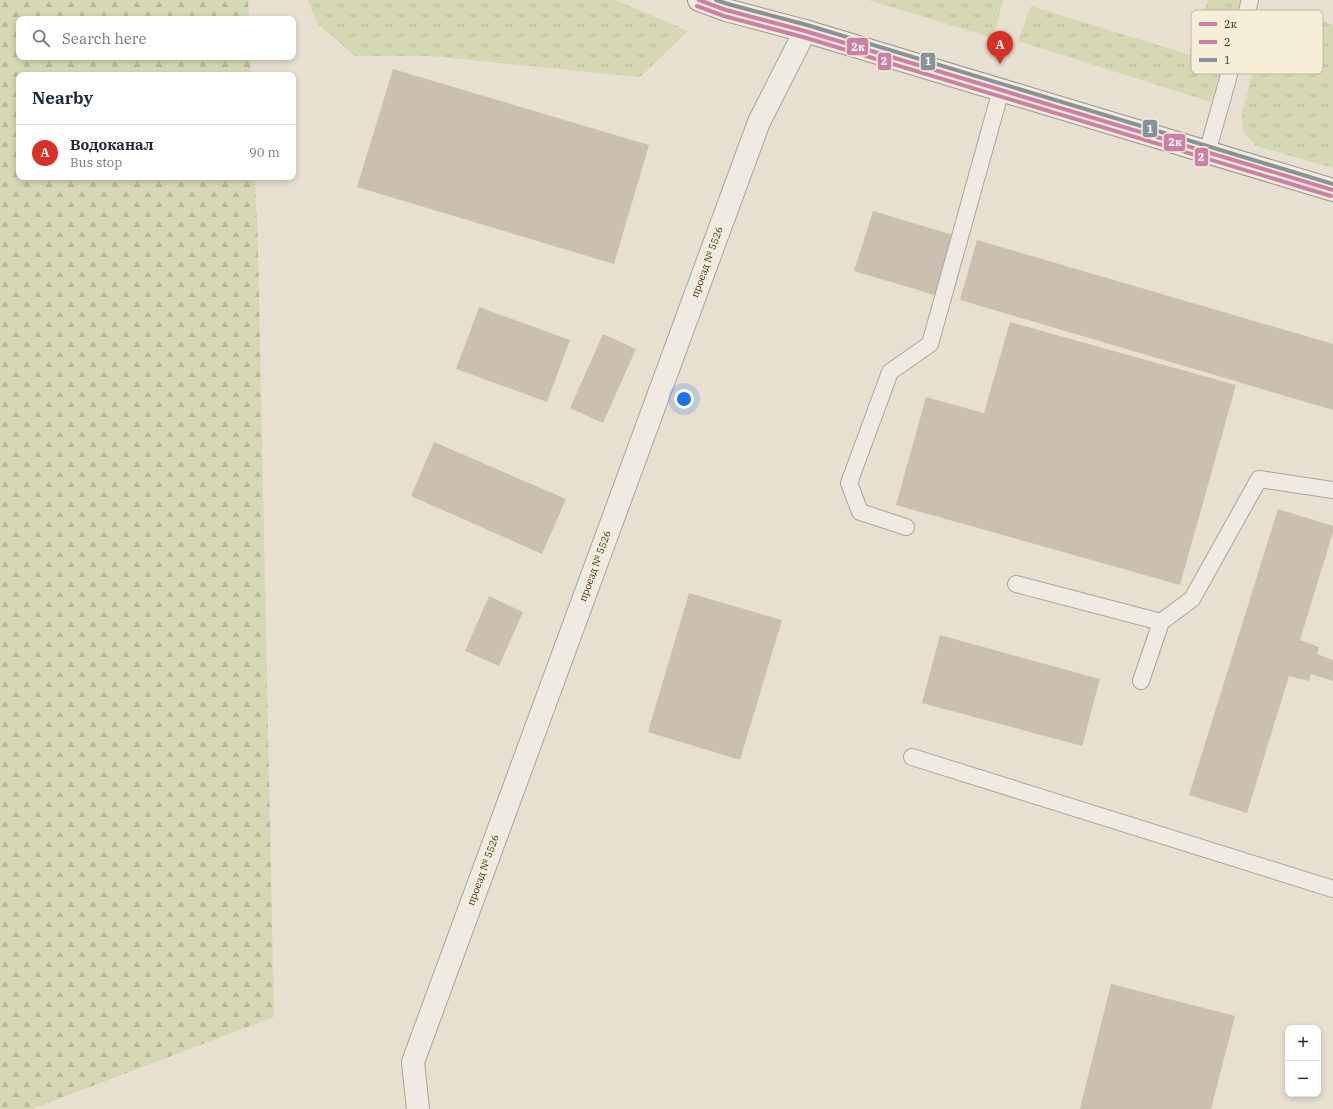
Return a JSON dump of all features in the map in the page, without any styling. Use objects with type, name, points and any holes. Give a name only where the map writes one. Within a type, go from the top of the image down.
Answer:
[{"type":"street","points":[[699,0],[726,10],[806,31],[1333,190]]},
{"type":"street","name":"проезд № 5526","points":[[418,1109],[412,1062],[759,122],[806,31]]},
{"type":"lane","points":[[1247,10],[1250,0]]},
{"type":"lane","points":[[1207,153],[1229,74]]},
{"type":"lane","points":[[906,527],[860,512],[849,484],[890,372],[930,344],[1002,90]]},
{"type":"lane","points":[[1141,681],[1161,622],[1192,599],[1259,479],[1333,490]]},
{"type":"lane","points":[[1016,584],[1161,622]]},
{"type":"lane","points":[[912,757],[1333,889]]},
{"type":"green space","points":[[0,0],[248,0],[249,16],[16,16],[16,60],[250,60],[251,72],[16,72],[16,180],[255,180],[258,246],[274,1017],[32,1109],[0,1109]]},
{"type":"green space","points":[[308,0],[615,0],[688,31],[640,77],[431,56],[355,56],[317,23]]},
{"type":"green space","points":[[868,0],[1003,0],[993,38]]},
{"type":"green space","points":[[1208,0],[1242,0],[1239,10],[1205,10]]},
{"type":"green space","points":[[1031,6],[1190,55],[1191,52],[1191,74],[1220,74],[1211,102],[1018,41]]},
{"type":"green space","points":[[1323,21],[1333,25],[1333,168],[1256,146],[1243,131],[1242,112],[1253,74],[1323,74]]},
{"type":"building","points":[[393,69],[649,145],[614,264],[357,187]]},
{"type":"building","points":[[873,211],[956,236],[938,296],[854,271]]},
{"type":"building","points":[[977,240],[1333,344],[1333,410],[960,300]]},
{"type":"building","points":[[479,307],[570,340],[547,402],[456,369]]},
{"type":"building","points":[[1010,322],[1236,385],[1180,585],[896,505],[926,397],[984,413]]},
{"type":"building","points":[[603,334],[636,349],[603,423],[570,408]]},
{"type":"building","points":[[434,442],[566,499],[542,554],[411,496]]},
{"type":"building","points":[[1278,509],[1333,526],[1333,532],[1300,640],[1319,647],[1317,654],[1333,660],[1333,681],[1311,674],[1309,681],[1289,676],[1247,813],[1189,795]]},
{"type":"building","points":[[689,593],[782,620],[740,760],[648,732]]},
{"type":"building","points":[[489,596],[523,612],[499,666],[465,651]]},
{"type":"building","points":[[940,635],[1100,679],[1082,746],[922,703]]},
{"type":"building","points":[[1111,984],[1235,1016],[1211,1109],[1080,1109]]},
{"type":"transit line","name":"2к","points":[[699,0],[726,10],[805,31],[1333,190]]},
{"type":"transit line","name":"1","points":[[716,0],[807,25],[1333,184]]},
{"type":"transit line","name":"2","points":[[697,6],[724,16],[803,37],[1331,196]]},
{"type":"place","name":"Водоканал","points":[[1000,64]]}]
